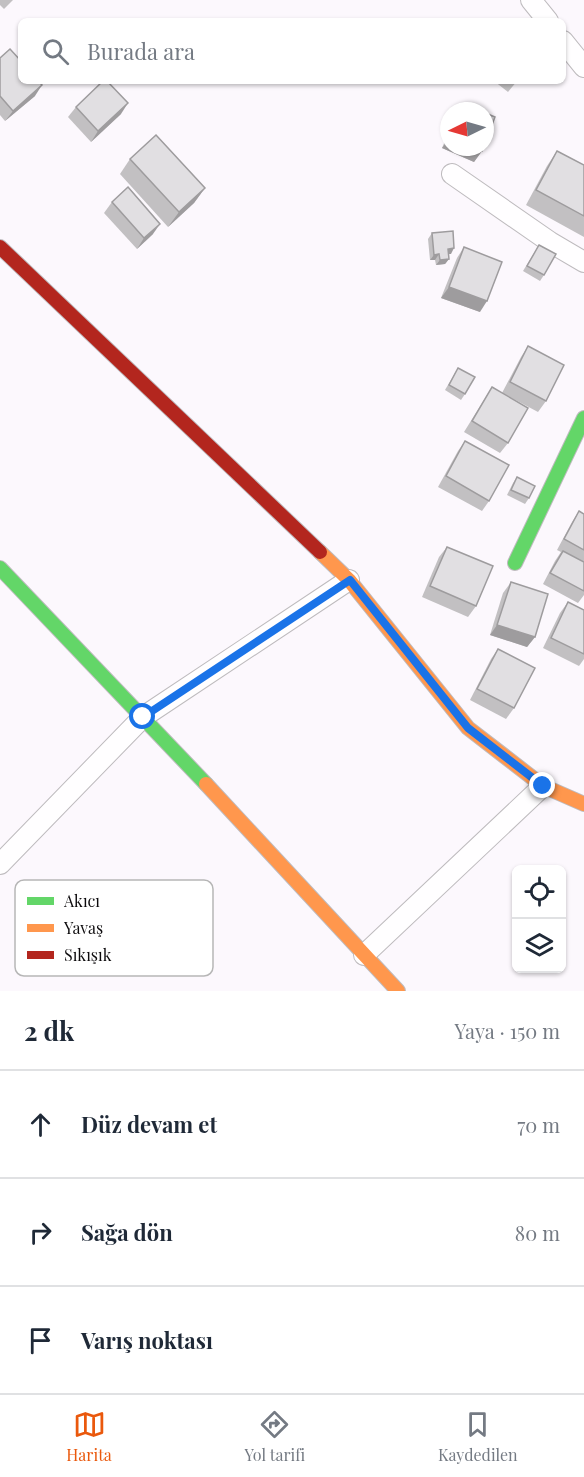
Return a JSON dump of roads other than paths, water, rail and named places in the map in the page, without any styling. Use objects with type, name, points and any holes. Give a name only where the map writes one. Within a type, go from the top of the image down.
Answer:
[{"type":"street","points":[[531,0],[546,18]]},
{"type":"street","points":[[566,45],[584,68]]},
{"type":"street","points":[[453,174],[550,242],[584,262]]},
{"type":"street","points":[[0,247],[350,580],[468,728],[543,786],[584,804]]},
{"type":"street","points":[[515,563],[584,418]]},
{"type":"street","points":[[0,568],[143,717],[398,991]]},
{"type":"street","points":[[0,864],[143,717],[350,580]]},
{"type":"street","points":[[364,955],[543,786]]}]
